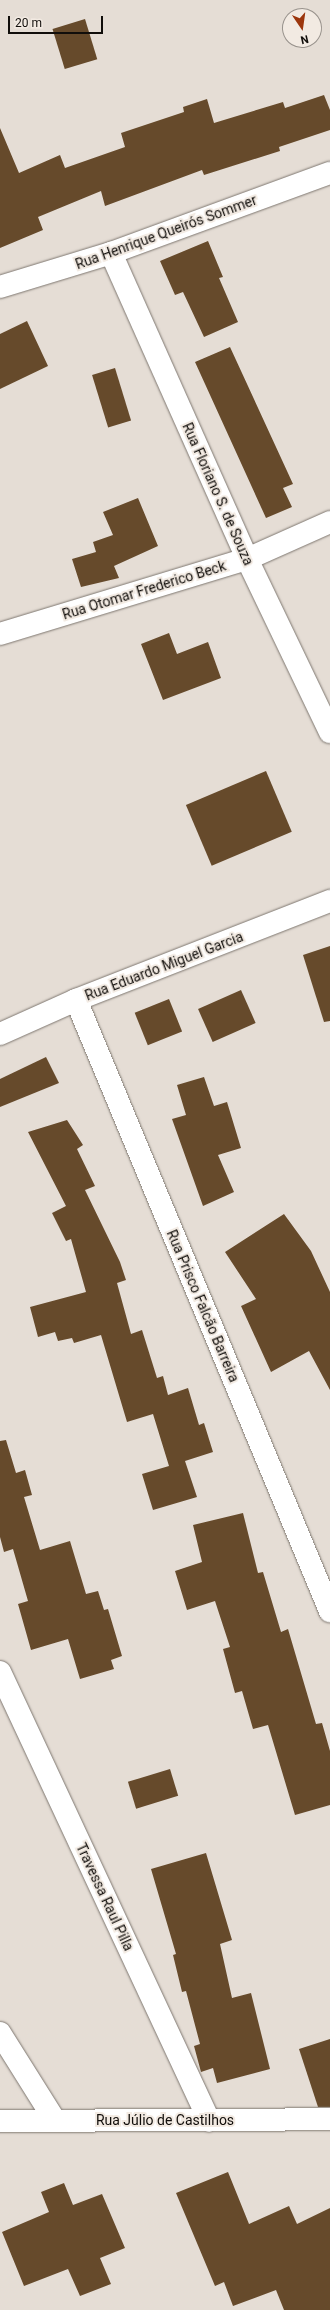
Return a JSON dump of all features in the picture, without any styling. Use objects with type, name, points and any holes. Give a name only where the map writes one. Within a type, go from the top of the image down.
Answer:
[{"type":"street","name":"Rua Henrique Queirós Sommer","points":[[0,287],[111,253],[330,173]]},
{"type":"street","name":"Rua Floriano S. de Souza","points":[[111,253],[246,559],[330,732]]},
{"type":"street","name":"Rua Otomar Frederico Beck","points":[[0,634],[246,559],[330,522]]},
{"type":"street","name":"Rua Eduardo Miguel Garcia","points":[[0,1034],[76,1000],[330,901]]},
{"type":"street","name":"Rua Prisco Falcão Barreira","points":[[76,1000],[330,1611]]},
{"type":"street","name":"Travessa Raul Pilla","points":[[0,1672],[209,2121]]},
{"type":"street","points":[[0,2033],[54,2119]]},
{"type":"street","name":"Rua Júlio de Castilhos","points":[[0,2121],[54,2119],[209,2121],[330,2119]]},
{"type":"building","points":[[85,19],[97,59],[65,69],[52,29]]},
{"type":"building","points":[[324,95],[330,110],[330,130],[279,147],[280,151],[204,175],[202,170],[105,206],[101,191],[38,217],[43,230],[0,248],[0,128],[19,173],[60,155],[65,168],[125,147],[121,133],[184,112],[183,107],[207,99],[214,123],[283,102],[285,108]]},
{"type":"building","points":[[208,241],[223,277],[219,278],[238,322],[204,337],[183,292],[175,295],[160,261]]},
{"type":"building","points":[[27,321],[48,366],[0,389],[0,334]]},
{"type":"building","points":[[230,347],[293,484],[283,488],[292,507],[266,518],[195,362]]},
{"type":"building","points":[[115,368],[131,421],[108,428],[92,375]]},
{"type":"building","points":[[138,498],[158,546],[114,566],[119,578],[81,587],[72,559],[96,552],[93,542],[113,535],[103,512]]},
{"type":"building","points":[[169,633],[177,654],[208,642],[221,678],[163,700],[141,644]]},
{"type":"building","points":[[266,771],[292,832],[212,866],[186,805]]},
{"type":"building","points":[[330,946],[330,1021],[324,1022],[303,955]]},
{"type":"building","points":[[241,990],[256,1023],[213,1042],[198,1009]]},
{"type":"building","points":[[169,999],[182,1031],[148,1045],[135,1013]]},
{"type":"building","points":[[46,1057],[59,1083],[0,1107],[0,1079]]},
{"type":"building","points":[[204,1077],[214,1106],[227,1102],[241,1148],[218,1155],[234,1192],[203,1206],[172,1119],[186,1115],[177,1085]]},
{"type":"building","points":[[67,1120],[83,1145],[77,1149],[95,1186],[85,1190],[120,1262],[126,1280],[117,1283],[131,1334],[142,1330],[157,1378],[163,1376],[168,1395],[188,1388],[199,1425],[204,1423],[213,1452],[185,1461],[197,1497],[153,1510],[142,1474],[169,1466],[153,1414],[127,1422],[101,1335],[74,1343],[72,1338],[58,1341],[55,1332],[38,1337],[30,1307],[86,1292],[71,1239],[66,1241],[52,1213],[66,1206],[28,1132]]},
{"type":"building","points":[[284,1214],[311,1251],[330,1292],[330,1390],[309,1351],[271,1372],[241,1306],[256,1299],[225,1252]]},
{"type":"building","points":[[6,1440],[16,1473],[25,1470],[32,1495],[24,1497],[40,1550],[70,1541],[86,1594],[98,1591],[104,1610],[108,1609],[122,1656],[111,1660],[114,1669],[80,1679],[68,1639],[31,1650],[18,1604],[28,1601],[13,1549],[4,1552],[0,1537],[0,1441]]},
{"type":"building","points":[[243,1513],[258,1573],[263,1572],[281,1632],[288,1629],[316,1724],[322,1723],[330,1751],[330,1805],[295,1815],[268,1725],[253,1729],[242,1691],[235,1693],[223,1649],[230,1647],[215,1601],[187,1610],[175,1571],[202,1562],[193,1525]]},
{"type":"building","points":[[170,1769],[178,1796],[136,1809],[128,1782]]},
{"type":"building","points":[[206,1853],[232,1940],[220,1944],[232,1998],[251,1993],[270,2069],[217,2083],[213,2068],[201,2072],[194,2046],[200,2044],[186,1991],[182,1992],[173,1955],[176,1954],[151,1869]]},
{"type":"building","points":[[330,2039],[330,2107],[318,2107],[299,2049]]},
{"type":"building","points":[[228,2172],[249,2224],[289,2206],[297,2224],[330,2208],[330,2310],[284,2310],[276,2290],[233,2306],[224,2282],[215,2286],[176,2193]]},
{"type":"building","points":[[64,2183],[73,2205],[102,2194],[125,2248],[100,2258],[111,2284],[80,2296],[68,2269],[24,2286],[2,2232],[49,2212],[41,2192]]}]
